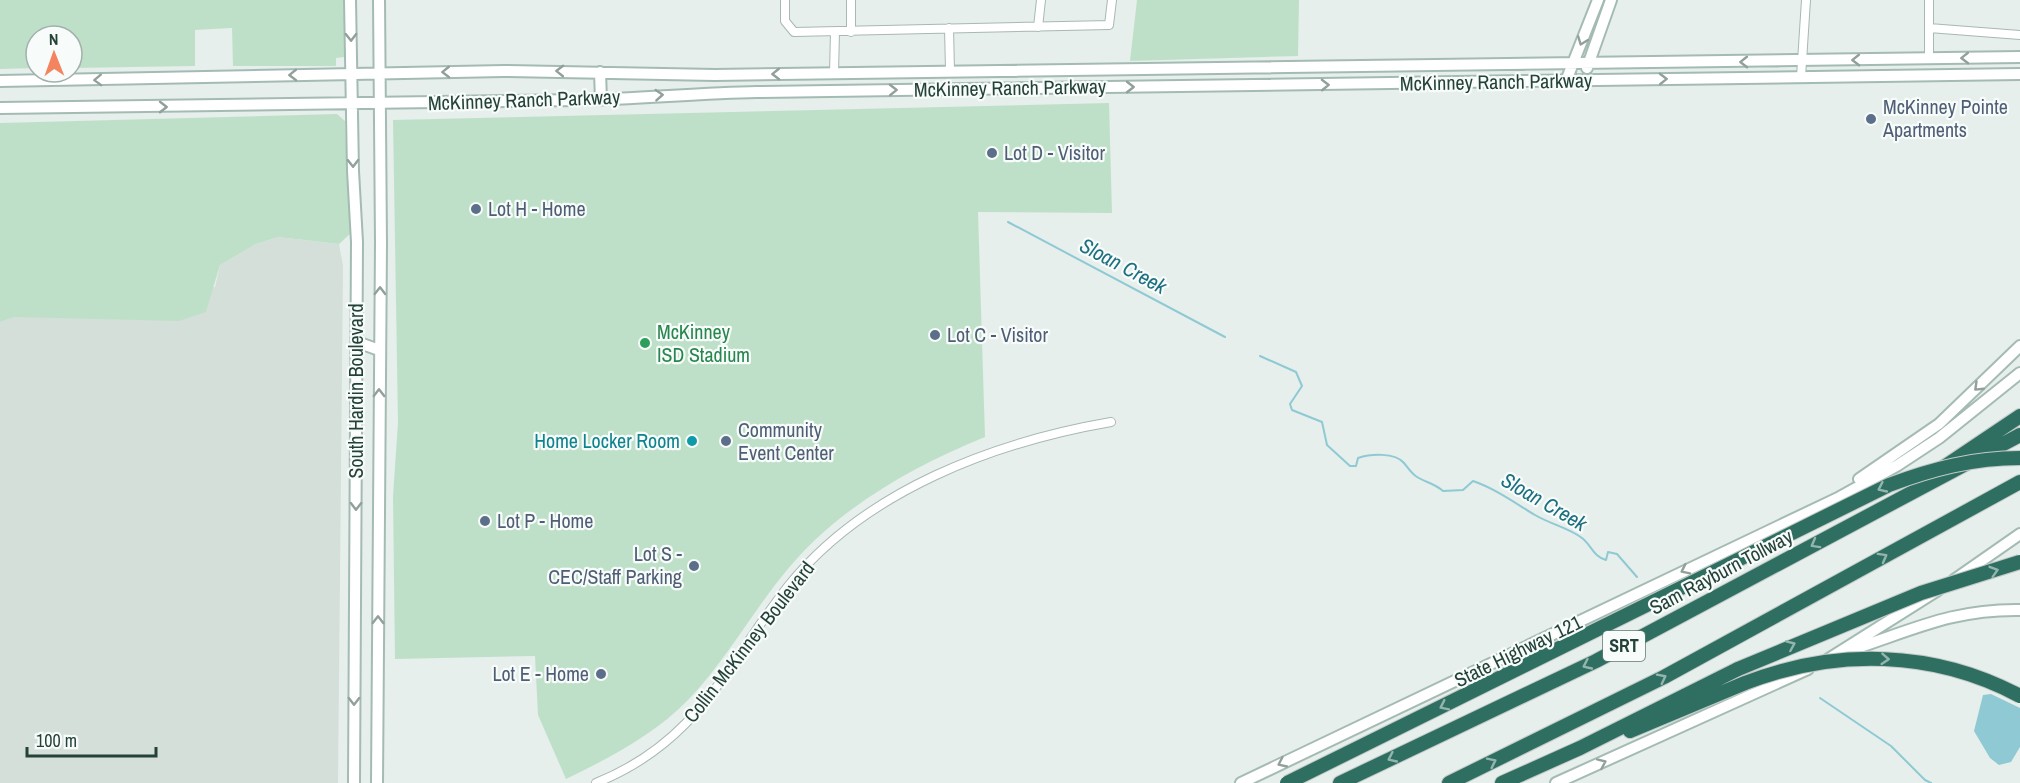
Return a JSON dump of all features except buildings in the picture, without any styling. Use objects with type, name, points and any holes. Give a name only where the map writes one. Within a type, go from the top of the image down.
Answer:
[{"type":"highway","points":[[1885,506],[2020,416]]},
{"type":"highway","name":"Sam Rayburn Tollway","points":[[1340,783],[1606,656],[2020,435]]},
{"type":"highway","points":[[1287,783],[1889,485],[1930,470],[1970,461],[2020,458]]},
{"type":"highway","name":"SRT","points":[[1449,783],[1664,677],[2020,482]]},
{"type":"highway","points":[[1502,783],[1580,748],[1738,669],[1921,593],[2020,562]]},
{"type":"highway","points":[[1580,748],[1639,728],[1745,682],[1816,662],[1872,658],[1946,667],[1998,684],[2020,696]]},
{"type":"main road","name":"South Hardin Boulevard","points":[[350,0],[357,242],[354,783]]},
{"type":"main road","name":"South Hardin Boulevard","points":[[377,783],[380,350],[379,0]]},
{"type":"main road","points":[[1566,81],[1598,0]]},
{"type":"main road","points":[[1582,81],[1611,0]]},
{"type":"main road","name":"McKinney Ranch Parkway","points":[[0,81],[352,74],[600,72],[714,75],[2020,57]]},
{"type":"main road","points":[[600,72],[601,100]]},
{"type":"main road","points":[[834,73],[835,90]]},
{"type":"main road","name":"McKinney Ranch Parkway","points":[[0,108],[601,100],[694,93],[835,90],[2020,74]]},
{"type":"main road","points":[[357,342],[380,336]]},
{"type":"main road","points":[[357,342],[380,350]]},
{"type":"main road","points":[[1794,517],[1884,463],[1939,424],[2020,346]]},
{"type":"main road","points":[[1794,517],[1840,497],[1898,465],[1939,438],[2020,373]]},
{"type":"main road","name":"State Highway 121","points":[[1241,783],[1794,517]]},
{"type":"main road","points":[[1840,654],[1912,609],[2020,534]]},
{"type":"main road","points":[[1556,783],[1747,699],[1840,654],[1938,619],[1989,610],[2020,610]]},
{"type":"street","points":[[785,0],[785,21],[794,32],[1109,25],[1112,0]]},
{"type":"street","points":[[851,0],[851,32]]},
{"type":"street","points":[[1038,27],[1041,0]]},
{"type":"street","points":[[1801,77],[1806,0]]},
{"type":"street","points":[[1929,0],[1929,58]]},
{"type":"street","points":[[949,28],[950,71]]},
{"type":"street","points":[[1929,28],[2020,35]]},
{"type":"street","points":[[834,73],[835,32]]},
{"type":"street","name":"Collin McKinney Boulevard","points":[[611,783],[621,773],[675,734],[709,700],[790,584],[843,532],[907,491],[957,466],[1025,441],[1111,422]]},
{"type":"street","name":"Collin McKinney Boulevard","points":[[596,783],[621,773]]},
{"type":"shaded area","points":[[278,237],[339,244],[343,266],[338,783],[0,783],[0,322],[15,317],[215,287],[220,265],[256,244]]},
{"type":"green space","points":[[0,0],[345,0],[345,57],[336,58],[336,66],[233,66],[232,28],[195,30],[195,66],[84,68],[84,24],[24,24],[24,68],[0,69]]},
{"type":"green space","points":[[1137,0],[1299,0],[1298,56],[1130,61]]},
{"type":"green space","points":[[1109,103],[1112,213],[978,212],[985,437],[916,469],[874,494],[834,523],[780,578],[705,681],[675,713],[661,724],[615,754],[566,779],[538,715],[535,656],[395,659],[393,496],[398,423],[393,120]]},
{"type":"green space","points":[[337,114],[345,121],[350,234],[339,244],[278,237],[256,244],[220,265],[206,312],[179,321],[15,317],[0,322],[0,123]]},
{"type":"water","points":[[1991,694],[2020,708],[2020,747],[2011,762],[1999,765],[1990,758],[1974,731],[1983,695]]},
{"type":"waterway","name":"Sloan Creek","points":[[1008,222],[1225,337]]},
{"type":"waterway","name":"Sloan Creek","points":[[1260,356],[1296,372],[1302,386],[1290,404],[1292,410],[1322,422],[1327,445],[1350,466],[1356,466],[1358,458],[1375,455],[1389,456],[1400,459],[1415,476],[1443,491],[1463,490],[1473,481],[1481,484],[1541,518],[1577,535],[1602,558],[1606,560],[1608,552],[1617,554],[1637,577]]},
{"type":"waterway","name":"Sloan Creek","points":[[1820,698],[1891,746],[1925,780],[1931,783]]},
{"type":"place","name":"McKinney Pointe Apartments","points":[[1871,119]]},
{"type":"place","name":"Lot D - Visitor","points":[[992,153]]},
{"type":"place","name":"Lot H - Home","points":[[476,209]]},
{"type":"place","name":"Lot C - Visitor","points":[[935,335]]},
{"type":"place","name":"McKinney ISD Stadium","points":[[645,343]]},
{"type":"place","name":"Home Locker Room","points":[[692,441]]},
{"type":"place","name":"Community Event Center","points":[[726,441]]},
{"type":"place","name":"Lot P - Home","points":[[485,521]]},
{"type":"place","name":"Lot S - CEC/Staff Parking","points":[[694,566]]},
{"type":"place","name":"Lot E - Home","points":[[601,674]]}]
